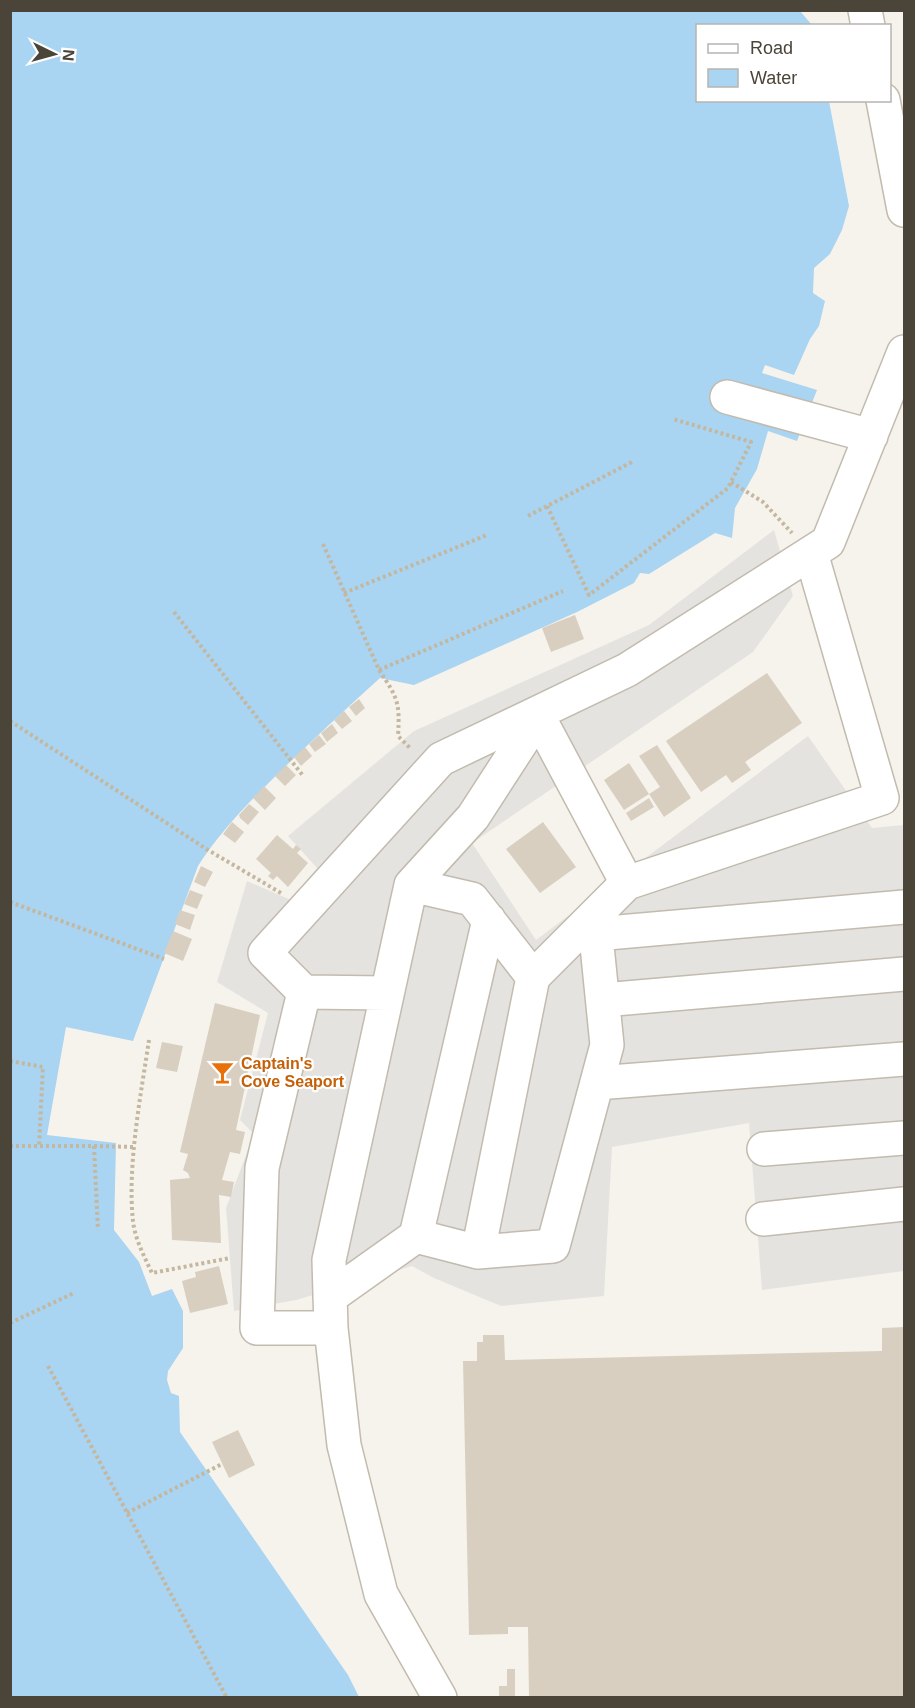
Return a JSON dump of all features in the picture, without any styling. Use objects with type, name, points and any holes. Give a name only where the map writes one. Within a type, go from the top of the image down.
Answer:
[{"type":"street","points":[[883,102],[904,210]]},
{"type":"street","points":[[387,993],[304,992],[265,953],[441,759],[540,714],[627,670],[828,542],[904,352]]},
{"type":"street","points":[[728,397],[871,436]]},
{"type":"street","points":[[478,1252],[533,977],[595,925],[627,883],[893,798],[811,553]]},
{"type":"street","points":[[540,714],[627,883]]},
{"type":"street","points":[[440,1698],[381,1594],[344,1445],[331,1312],[329,1260],[411,885],[473,817],[540,714]]},
{"type":"street","points":[[411,885],[472,899],[533,977]]},
{"type":"street","points":[[595,925],[904,907]]},
{"type":"street","points":[[304,992],[262,1168],[257,1328],[331,1312],[416,1236],[489,920]]},
{"type":"street","points":[[416,1236],[478,1252],[553,1246],[607,1045],[595,925]]},
{"type":"street","points":[[603,999],[904,974]]},
{"type":"street","points":[[597,1083],[904,1059]]},
{"type":"street","points":[[764,1149],[904,1137]]},
{"type":"street","points":[[763,1219],[904,1204]]},
{"type":"path","points":[[547,506],[589,596],[728,488],[751,442],[673,419]]},
{"type":"path","points":[[528,516],[632,462]]},
{"type":"path","points":[[731,482],[763,502],[811,553]]},
{"type":"path","points":[[344,593],[488,535]]},
{"type":"path","points":[[323,544],[379,670],[390,686],[399,707],[398,736],[432,770]]},
{"type":"path","points":[[379,670],[563,591]]},
{"type":"path","points":[[174,612],[304,777]]},
{"type":"path","points":[[10,721],[208,850],[305,908]]},
{"type":"path","points":[[10,902],[164,959]]},
{"type":"path","points":[[149,1040],[135,1147],[133,1221],[140,1248],[152,1273],[259,1253]]},
{"type":"path","points":[[10,1061],[43,1067],[39,1146]]},
{"type":"path","points":[[10,1146],[135,1147]]},
{"type":"path","points":[[94,1146],[98,1230]]},
{"type":"path","points":[[10,1323],[74,1293]]},
{"type":"path","points":[[48,1366],[227,1698]]},
{"type":"path","points":[[127,1513],[222,1464]]},
{"type":"shaded area","points":[[774,530],[793,596],[753,652],[472,843],[536,940],[808,736],[872,828],[904,825],[904,1271],[762,1290],[749,1123],[612,1147],[604,1296],[501,1306],[434,1278],[412,1266],[296,1300],[234,1311],[226,1208],[254,1134],[240,1120],[268,1013],[217,982],[247,881],[291,900],[317,868],[288,836],[414,731],[649,625]]},
{"type":"water","points":[[11,11],[800,11],[811,24],[696,24],[696,102],[829,102],[849,206],[842,230],[830,254],[814,268],[813,293],[825,301],[819,326],[810,339],[794,375],[765,365],[762,373],[817,390],[797,441],[768,431],[757,469],[735,508],[732,538],[715,533],[649,574],[640,573],[634,583],[577,612],[414,685],[380,678],[254,797],[219,837],[198,866],[133,1041],[66,1027],[47,1135],[116,1143],[114,1230],[139,1262],[152,1296],[172,1289],[183,1311],[183,1348],[168,1371],[167,1380],[171,1393],[179,1396],[180,1432],[348,1675],[359,1697],[11,1698]]},
{"type":"building","points":[[575,615],[584,639],[551,652],[542,628]]},
{"type":"building","points":[[767,673],[802,723],[745,762],[751,770],[732,783],[726,775],[701,792],[666,741]]},
{"type":"building","points":[[359,699],[365,708],[356,716],[349,707]]},
{"type":"building","points":[[344,711],[352,721],[342,729],[334,720]]},
{"type":"building","points":[[332,724],[338,733],[327,742],[321,733]]},
{"type":"building","points":[[319,735],[326,744],[315,752],[309,744]]},
{"type":"building","points":[[657,745],[691,798],[664,817],[649,794],[660,787],[639,756]]},
{"type":"building","points":[[305,747],[312,756],[301,766],[294,757]]},
{"type":"building","points":[[629,763],[649,794],[624,810],[604,780]]},
{"type":"building","points":[[286,765],[296,775],[285,786],[275,776]]},
{"type":"building","points":[[264,786],[276,798],[265,810],[253,798]]},
{"type":"building","points":[[649,798],[654,807],[631,821],[626,813]]},
{"type":"building","points":[[249,804],[259,812],[248,825],[239,815]]},
{"type":"building","points":[[232,822],[244,832],[235,843],[223,834]]},
{"type":"building","points":[[543,822],[576,867],[540,893],[506,849]]},
{"type":"building","points":[[277,835],[293,849],[296,845],[301,849],[297,853],[308,863],[288,887],[277,876],[273,880],[268,876],[271,873],[256,859]]},
{"type":"building","points":[[201,866],[213,872],[205,887],[194,882]]},
{"type":"building","points":[[190,890],[203,895],[197,909],[184,904]]},
{"type":"building","points":[[180,910],[195,915],[190,930],[175,924]]},
{"type":"building","points":[[173,931],[192,939],[183,961],[164,953]]},
{"type":"building","name":"Captain's Cove Seaport","points":[[215,1003],[260,1015],[236,1130],[245,1132],[240,1154],[230,1152],[222,1180],[234,1182],[231,1197],[219,1195],[221,1243],[172,1240],[170,1180],[190,1178],[183,1170],[188,1154],[180,1152]]},
{"type":"building","points":[[162,1042],[183,1046],[177,1072],[156,1068]]},
{"type":"building","points":[[219,1266],[228,1304],[190,1313],[182,1281],[196,1277],[195,1272]]},
{"type":"building","points":[[904,1327],[904,1698],[529,1698],[528,1627],[508,1627],[508,1634],[469,1635],[463,1361],[477,1361],[477,1342],[483,1342],[483,1335],[504,1335],[505,1360],[882,1351],[882,1328]]},
{"type":"building","points":[[238,1430],[255,1465],[229,1478],[212,1442]]},
{"type":"building","points":[[507,1669],[515,1669],[515,1698],[499,1698],[499,1686],[507,1686]]},
{"type":"place","name":"Captain's Cove Seaport","points":[[223,1072]]}]
